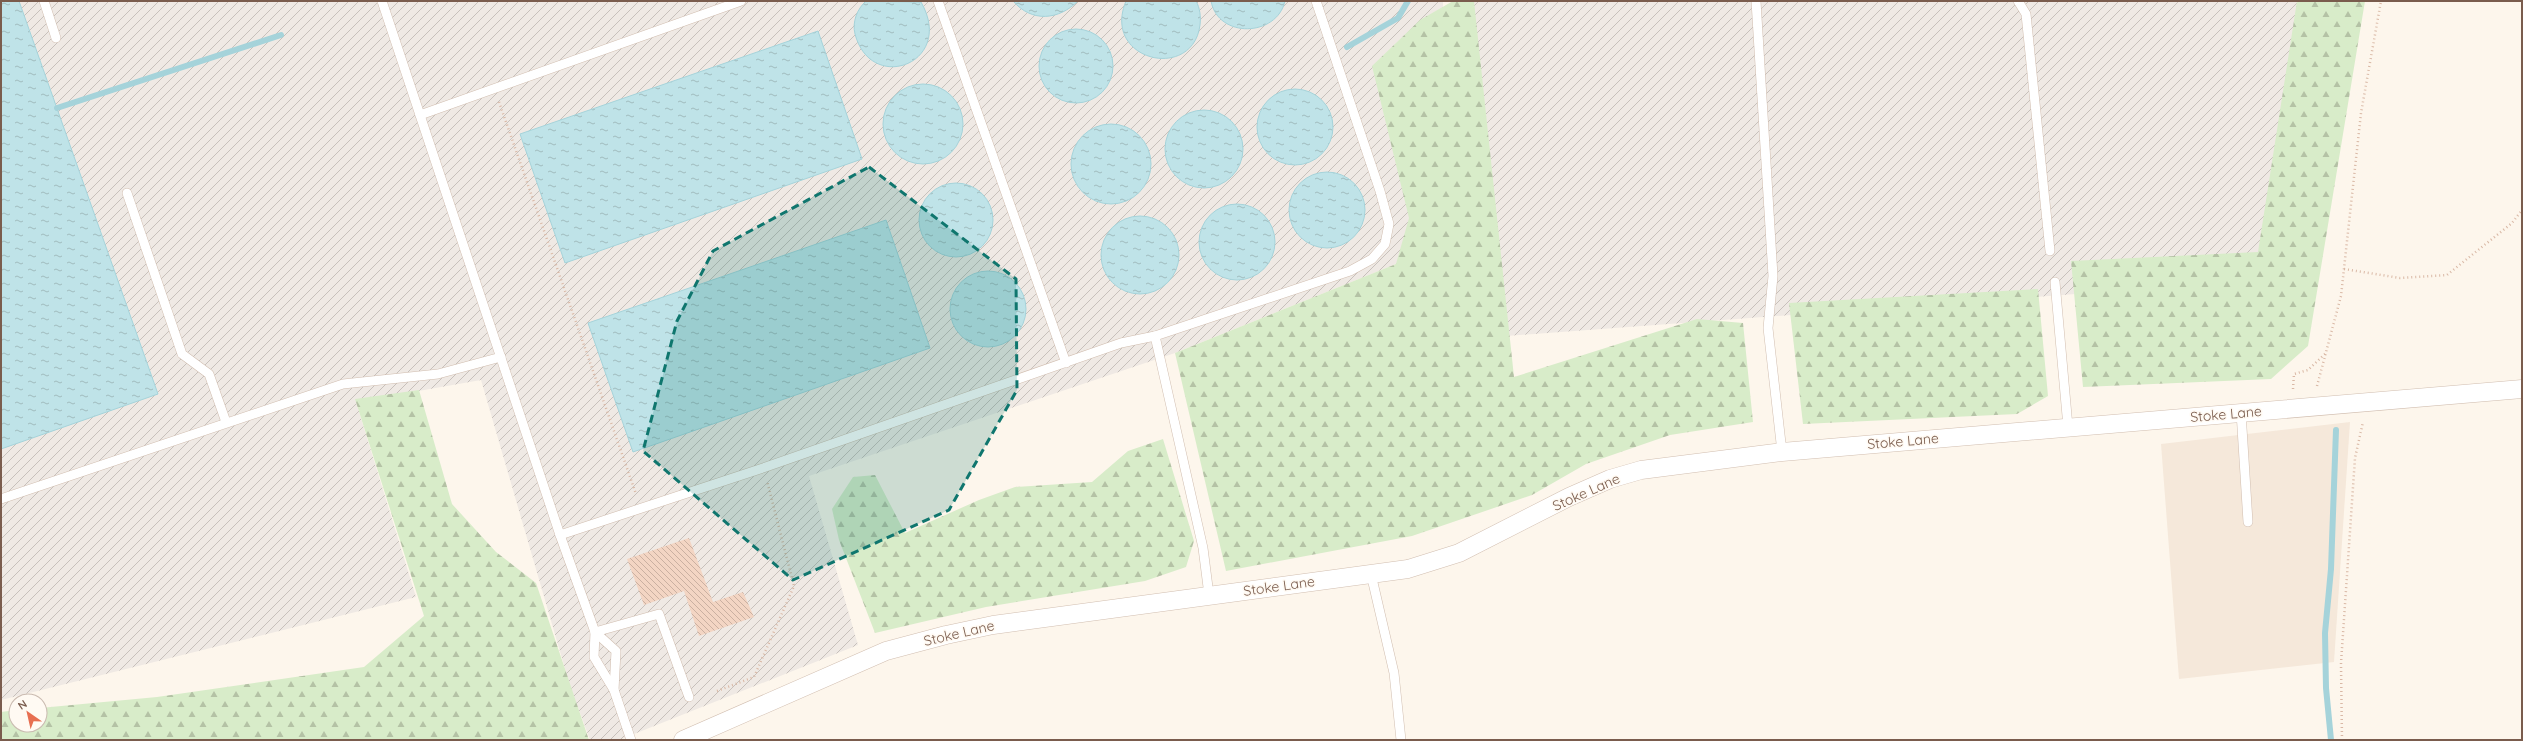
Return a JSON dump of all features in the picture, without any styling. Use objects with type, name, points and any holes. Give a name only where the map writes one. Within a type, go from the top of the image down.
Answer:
[{"type":"street","name":"Stoke Lane","points":[[683,740],[886,651],[946,635],[993,625],[1408,569],[1459,553],[1569,497],[1610,479],[1642,470],[1782,452],[2522,389]]},
{"type":"lane","points":[[44,1],[56,38]]},
{"type":"lane","points":[[382,1],[560,535],[595,632],[594,657],[614,690],[630,740]]},
{"type":"lane","points":[[420,115],[741,1]]},
{"type":"lane","points":[[938,1],[1066,363]]},
{"type":"lane","points":[[560,535],[763,468],[1121,343],[1155,336],[1350,271],[1372,259],[1385,244],[1389,224],[1380,191],[1316,1]]},
{"type":"lane","points":[[1756,1],[1773,276],[1768,328],[1782,452]]},
{"type":"lane","points":[[2018,1],[2026,14],[2050,251]]},
{"type":"lane","points":[[127,193],[182,354],[209,374],[226,422]]},
{"type":"lane","points":[[2055,282],[2068,427]]},
{"type":"lane","points":[[1155,336],[1203,548],[1209,595]]},
{"type":"lane","points":[[1,499],[226,422],[343,384],[438,374],[501,358]]},
{"type":"lane","points":[[2241,412],[2248,522]]},
{"type":"lane","points":[[1371,574],[1394,673],[1401,740]]},
{"type":"lane","points":[[595,632],[659,614],[689,697]]},
{"type":"lane","points":[[595,632],[616,651],[614,690]]},
{"type":"path","points":[[2312,406],[2341,296],[2361,113],[2381,1]]},
{"type":"path","points":[[494,88],[637,497],[657,503]]},
{"type":"path","points":[[2344,269],[2400,278],[2447,276],[2512,223],[2522,210]]},
{"type":"path","points":[[2291,408],[2294,374],[2308,370],[2326,352]]},
{"type":"path","points":[[2342,740],[2341,663],[2355,458],[2362,436],[2364,402]]},
{"type":"path","points":[[717,692],[754,676],[794,586],[763,468]]},
{"type":"highlighted area","points":[[869,167],[1016,279],[1017,390],[949,510],[793,580],[643,451],[677,321],[713,251]]},
{"type":"shaded area","points":[[1,1],[1443,1],[1441,246],[1175,353],[809,476],[858,645],[619,740],[590,740],[570,686],[481,380],[356,402],[416,597],[29,693],[8,693],[8,698],[1,700]]},
{"type":"shaded area","points":[[1458,1],[2330,1],[2277,279],[1493,337]]},
{"type":"shaded area","points":[[2350,422],[2334,662],[2179,679],[2161,444]]},
{"type":"green space","points":[[1453,1],[1474,1],[1514,377],[1697,319],[1743,323],[1753,422],[1670,435],[1586,464],[1532,495],[1412,536],[1226,571],[1175,353],[1396,264],[1409,218],[1372,66],[1420,20]]},
{"type":"green space","points":[[2297,1],[2365,1],[2308,346],[2271,379],[2083,387],[2071,261],[2258,252]]},
{"type":"green space","points":[[2038,289],[2048,396],[2017,414],[1803,424],[1789,303]]},
{"type":"green space","points":[[419,390],[452,504],[496,552],[536,583],[589,740],[1,740],[1,712],[8,711],[8,733],[48,733],[48,707],[157,697],[364,667],[424,616],[355,399]]},
{"type":"green space","points":[[1163,439],[1194,541],[1186,567],[1145,581],[986,607],[875,633],[839,540],[832,509],[853,477],[875,475],[905,533],[979,500],[1015,487],[1092,482],[1128,451]]},
{"type":"water","points":[[1,1],[19,1],[158,394],[1,449]]},
{"type":"water","points":[[866,1],[921,2],[929,23],[928,41],[920,55],[907,64],[892,67],[877,63],[864,53],[855,34],[854,25],[858,12]]},
{"type":"water","points":[[1013,1],[1078,1],[1071,7],[1054,15],[1037,16],[1020,8]]},
{"type":"water","points":[[1126,1],[1196,1],[1200,16],[1200,25],[1194,43],[1182,54],[1167,58],[1151,57],[1137,50],[1126,38],[1122,22]]},
{"type":"water","points":[[1211,1],[1285,1],[1280,13],[1271,22],[1260,27],[1248,29],[1235,27],[1224,22],[1216,13]]},
{"type":"water","points":[[1069,29],[1083,29],[1097,35],[1107,45],[1113,59],[1111,80],[1107,87],[1097,97],[1083,103],[1069,103],[1055,97],[1045,87],[1039,73],[1039,59],[1045,45],[1055,35]]},
{"type":"water","points":[[818,31],[862,159],[565,263],[520,134]]},
{"type":"water","points":[[923,84],[938,87],[951,96],[960,109],[963,124],[960,139],[951,152],[938,161],[923,164],[908,161],[895,152],[886,139],[883,124],[886,109],[895,96],[908,87]]},
{"type":"water","points":[[1295,89],[1309,92],[1322,100],[1330,113],[1333,127],[1330,141],[1322,154],[1309,162],[1295,165],[1281,162],[1268,154],[1260,141],[1257,127],[1260,113],[1268,100],[1281,92]]},
{"type":"water","points":[[1204,110],[1219,113],[1231,122],[1240,134],[1243,149],[1240,164],[1231,176],[1219,185],[1204,188],[1189,185],[1177,176],[1168,164],[1165,149],[1168,134],[1177,122],[1189,113]]},
{"type":"water","points":[[1111,124],[1126,127],[1139,136],[1148,149],[1151,164],[1148,179],[1139,192],[1126,201],[1111,204],[1096,201],[1083,192],[1074,179],[1071,164],[1074,149],[1083,136],[1096,127]]},
{"type":"water","points":[[1320,172],[1334,172],[1348,178],[1359,189],[1365,203],[1365,217],[1362,225],[1354,237],[1348,242],[1334,248],[1320,248],[1306,242],[1295,231],[1289,217],[1289,203],[1295,189],[1306,178]]},
{"type":"water","points":[[956,183],[977,189],[987,199],[993,220],[987,241],[977,251],[956,257],[935,251],[925,241],[919,220],[925,199],[935,189]]},
{"type":"water","points":[[1237,204],[1252,207],[1264,215],[1272,227],[1275,242],[1272,257],[1264,269],[1252,277],[1237,280],[1222,277],[1210,269],[1202,257],[1199,242],[1202,227],[1210,215],[1222,207]]},
{"type":"water","points":[[1140,216],[1155,219],[1168,227],[1176,240],[1179,255],[1176,270],[1168,283],[1155,291],[1140,294],[1125,291],[1112,283],[1104,270],[1101,255],[1104,240],[1112,227],[1125,219]]},
{"type":"water","points":[[886,220],[930,348],[633,452],[588,323]]},
{"type":"water","points":[[981,271],[995,271],[1009,277],[1020,288],[1026,302],[1026,316],[1023,324],[1015,336],[1009,341],[995,347],[981,347],[967,341],[956,330],[950,316],[950,302],[956,288],[967,277]]},
{"type":"building","points":[[689,538],[713,602],[743,592],[754,617],[699,636],[684,591],[644,605],[627,559]]},
{"type":"waterway","points":[[1347,47],[1398,18],[1408,1]]},
{"type":"waterway","points":[[57,108],[281,35]]},
{"type":"waterway","points":[[2331,740],[2326,688],[2325,633],[2331,569],[2336,430]]}]
